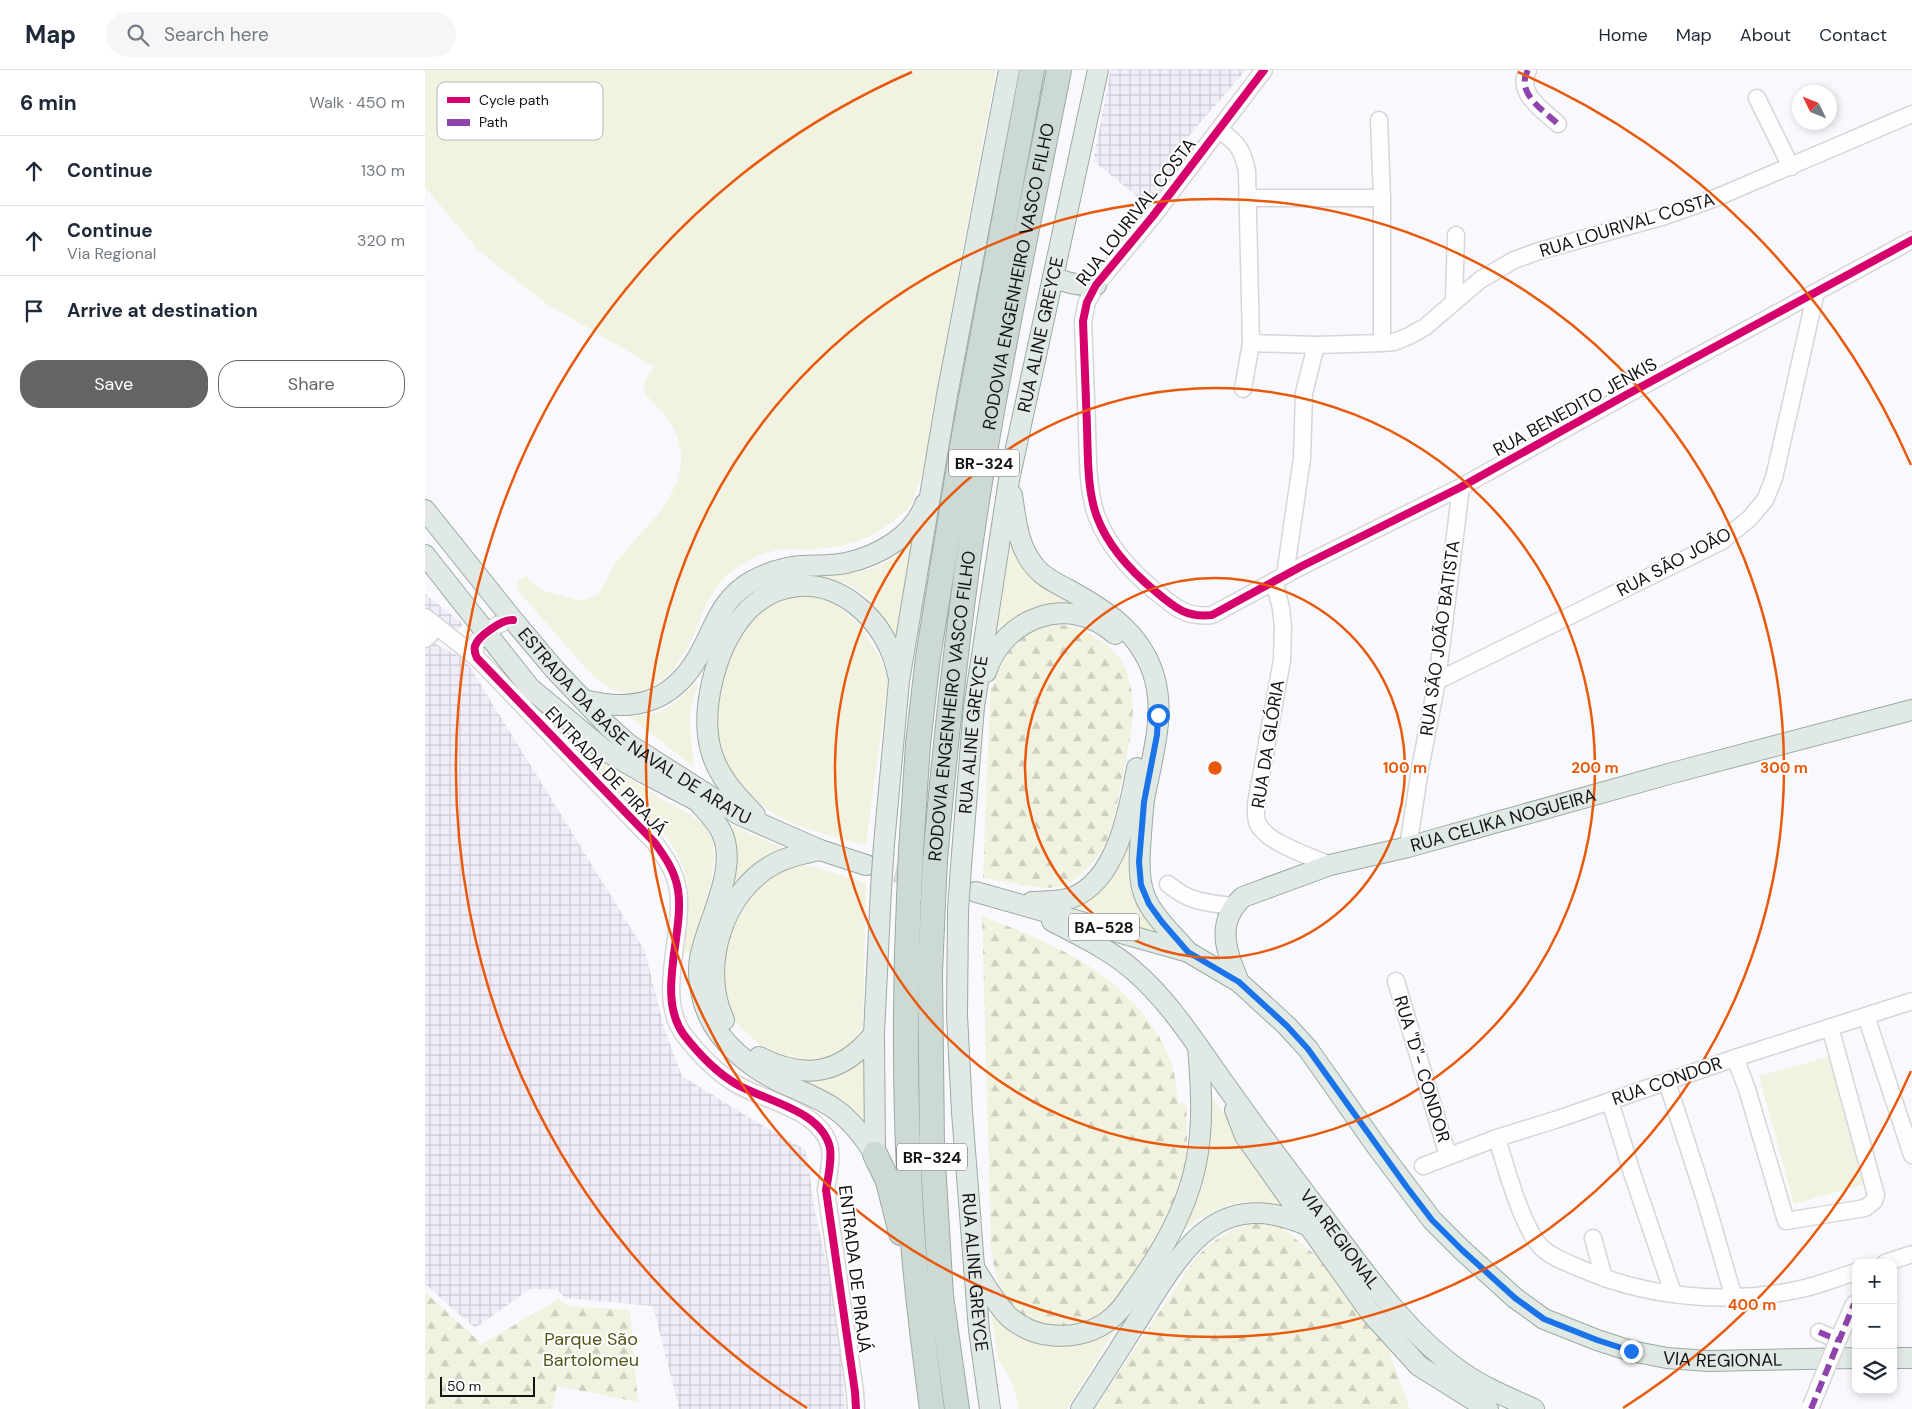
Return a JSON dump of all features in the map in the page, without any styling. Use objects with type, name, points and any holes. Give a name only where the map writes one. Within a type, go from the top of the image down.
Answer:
[{"type":"highway","name":"RODOVIA ENGENHEIRO VASCO FILHO","points":[[932,1409],[919,1310],[912,1230],[907,1123],[906,986],[911,851],[918,744],[932,628],[965,432],[1032,70]]},
{"type":"highway","name":"RODOVIA ENGENHEIRO VASCO FILHO","points":[[957,1409],[941,1296],[931,1146],[930,973],[935,860],[945,746],[974,520],[1015,293],[1059,70]]},
{"type":"highway","points":[[875,1154],[888,1182],[919,1310]]},
{"type":"main road","points":[[875,1154],[874,1034],[881,888],[899,681],[947,395],[1009,70]]},
{"type":"main road","name":"RUA ALINE GREYCE","points":[[990,1409],[972,1265],[957,1016],[961,866],[974,707],[1009,480],[1098,70]]},
{"type":"main road","points":[[1053,277],[1081,286],[1096,285]]},
{"type":"main road","points":[[584,700],[604,705],[623,706],[651,700],[664,693],[676,684],[695,663],[723,608],[742,588],[754,580],[779,570],[801,566],[845,564],[873,554],[888,546],[904,535],[914,524],[923,510],[934,476]]},
{"type":"main road","points":[[1009,480],[1019,539],[1037,569],[1051,581],[1092,603],[1118,620],[1133,636],[1143,651],[1153,673],[1157,694],[1157,735],[1141,831],[1139,862],[1141,885],[1149,904],[1188,952]]},
{"type":"main road","name":"ESTRADA DA BASE NAVAL DE ARATU","points":[[425,510],[513,620],[584,700],[628,744],[739,814],[820,850],[866,865]]},
{"type":"main road","points":[[425,555],[530,688],[571,724],[604,750],[700,804],[739,814]]},
{"type":"main road","points":[[765,825],[731,790],[719,771],[711,753],[707,734],[708,704],[713,679],[731,631],[742,616],[755,604],[786,588],[814,585],[837,592],[863,610],[879,628],[890,647],[899,681]]},
{"type":"main road","points":[[974,707],[987,668],[996,650],[1006,637],[1035,618],[1059,613],[1094,620],[1106,626],[1121,639],[1141,676],[1147,716],[1135,780],[1118,846],[1111,862],[1099,878],[1087,889],[1071,898],[1019,903]]},
{"type":"main road","name":"RUA CELIKA NOGUEIRA","points":[[1233,906],[1243,897],[1330,865],[1408,847],[1676,772],[1912,709]]},
{"type":"main road","points":[[700,804],[722,832],[726,857],[725,875],[700,960],[701,991],[708,1014],[717,1031],[733,1049],[775,1080],[836,1110],[865,1138],[875,1154]]},
{"type":"main road","points":[[820,850],[775,863],[749,884],[736,899],[725,920],[713,968],[720,1010],[728,1027],[741,1042],[759,1057],[777,1066],[795,1071],[811,1072],[839,1065],[853,1056],[874,1034]]},
{"type":"main road","name":"BA-528","points":[[975,892],[1188,952]]},
{"type":"main road","points":[[972,1265],[995,1300],[1010,1318],[1026,1328],[1041,1334],[1059,1336],[1091,1330],[1108,1321],[1122,1308],[1147,1273],[1179,1215],[1196,1163],[1201,1114],[1198,1046],[1154,991],[1133,970],[1100,947],[1019,903]]},
{"type":"main road","points":[[1233,906],[1228,917],[1226,942],[1228,954],[1239,982]]},
{"type":"main road","name":"VIA REGIONAL","points":[[1188,952],[1239,982],[1287,1026],[1308,1049],[1388,1162],[1432,1220],[1515,1298],[1544,1319],[1631,1351],[1667,1358],[1708,1361],[1852,1358]]},
{"type":"main road","name":"VIA REGIONAL","points":[[1198,1046],[1362,1270],[1413,1330],[1463,1372],[1497,1393],[1534,1409]]},
{"type":"main road","points":[[1233,1096],[1237,1117],[1245,1136],[1370,1312],[1419,1366],[1488,1409]]},
{"type":"main road","points":[[1081,1409],[1162,1282],[1187,1247],[1199,1235],[1214,1224],[1230,1216],[1250,1212],[1284,1216],[1309,1226]]},
{"type":"main road","points":[[1897,1358],[1912,1358]]},
{"type":"street","name":"RUA LOURIVAL COSTA","points":[[1249,595],[1212,616],[1190,615],[1173,606],[1151,588],[1111,545],[1097,517],[1088,461],[1083,321],[1087,302],[1096,285],[1153,216],[1264,70]]},
{"type":"street","points":[[1528,70],[1525,75],[1524,87],[1530,99],[1558,124]]},
{"type":"street","points":[[1757,98],[1791,167]]},
{"type":"street","name":"RUA LOURIVAL COSTA","points":[[1251,343],[1316,345],[1382,344],[1394,342],[1417,331],[1479,280],[1514,260],[1539,251],[1665,216],[1713,199],[1912,114]]},
{"type":"street","points":[[1379,120],[1382,344]]},
{"type":"street","name":"RUA LOURIVAL COSTA","points":[[1219,130],[1238,145],[1244,155],[1247,172],[1251,343],[1243,389]]},
{"type":"street","points":[[1249,198],[1381,198]]},
{"type":"street","points":[[1454,300],[1456,234]]},
{"type":"street","name":"RUA BENEDITO JENKIS","points":[[1249,595],[1461,487],[1625,395],[1912,240]]},
{"type":"street","name":"RUA SÃO JOÃO","points":[[1437,680],[1722,541],[1750,518],[1765,500],[1774,478],[1816,292]]},
{"type":"street","name":"RUA DA GLÓRIA","points":[[1316,345],[1303,393],[1302,458],[1280,578],[1283,627],[1282,660],[1256,804],[1256,822],[1263,832],[1274,840],[1330,865]]},
{"type":"street","name":"RUA SÃO JOÃO BATISTA","points":[[1408,847],[1420,769],[1437,680],[1461,487]]},
{"type":"street","points":[[477,658],[475,647],[477,642],[504,621],[513,620]]},
{"type":"street","points":[[425,639],[431,622]]},
{"type":"street","name":"ENTRADA DE PIRAJÁ","points":[[431,622],[477,658],[655,843],[668,861],[675,877],[678,891],[679,907],[671,967],[674,1011],[682,1032],[697,1051],[735,1083],[790,1108],[812,1121],[826,1138],[830,1147],[831,1157],[827,1190],[856,1409]]},
{"type":"street","points":[[1168,884],[1179,894],[1194,900],[1233,906]]},
{"type":"street","name":"RUA \"D\"- CONDOR","points":[[1396,981],[1448,1156]]},
{"type":"street","name":"RUA CONDOR","points":[[1423,1166],[1497,1138],[1912,1001]]},
{"type":"street","points":[[1866,1016],[1912,1155]]},
{"type":"street","points":[[1735,1058],[1786,1221],[1865,1208],[1874,1201],[1876,1195],[1831,1027]]},
{"type":"street","points":[[1667,1082],[1706,1202],[1734,1298]]},
{"type":"street","points":[[797,1090],[812,1121]]},
{"type":"street","points":[[1610,1101],[1633,1176],[1673,1293]]},
{"type":"street","points":[[1497,1138],[1526,1223],[1541,1247],[1549,1254],[1604,1278],[1673,1293],[1734,1298],[1806,1288],[1852,1273]]},
{"type":"street","points":[[1593,1238],[1604,1278]]},
{"type":"street","points":[[1897,1259],[1912,1254]]},
{"type":"street","points":[[1811,1409],[1852,1306]]},
{"type":"street","points":[[1819,1332],[1838,1340]]},
{"type":"shaded area","points":[[1111,70],[1246,70],[1187,138],[1192,142],[1177,160],[1178,170],[1148,205],[1093,161]]},
{"type":"shaded area","points":[[425,594],[463,624],[456,631],[444,634],[436,644],[465,659],[645,951],[664,1028],[682,1076],[806,1150],[814,1204],[840,1331],[845,1409],[679,1409],[653,1306],[565,1298],[557,1289],[530,1289],[475,1328],[425,1284]]},
{"type":"green space","points":[[425,70],[996,70],[931,420],[926,457],[919,484],[910,505],[879,531],[850,544],[828,548],[772,551],[751,559],[733,570],[720,583],[710,598],[687,648],[677,664],[664,678],[639,692],[617,691],[592,675],[519,592],[517,582],[526,576],[539,589],[580,601],[599,594],[617,562],[666,502],[678,477],[681,451],[671,424],[644,389],[648,376],[655,367],[547,304],[479,251],[425,187]]},
{"type":"green space","points":[[919,532],[897,640],[878,610],[867,597],[853,587],[841,582],[803,576],[853,573],[881,565],[894,557]]},
{"type":"green space","points":[[1011,543],[1026,568],[1040,584],[1058,597],[1083,610],[1063,604],[1045,605],[1020,614],[997,629]]},
{"type":"green space","points":[[796,596],[815,597],[832,603],[849,615],[863,629],[889,674],[866,845],[804,827],[775,814],[761,805],[749,794],[729,769],[718,747],[715,732],[717,702],[723,671],[729,655],[744,628],[752,619],[770,607]]},
{"type":"green space","points":[[1047,625],[1069,626],[1087,632],[1115,653],[1125,668],[1131,685],[1133,704],[1130,742],[1115,814],[1106,842],[1097,857],[1072,882],[1048,888],[1025,886],[983,877],[990,692],[1009,651],[1021,638],[1037,628]]},
{"type":"green space","points":[[699,680],[690,711],[694,767],[628,716],[650,714],[668,707]]},
{"type":"green space","points":[[571,741],[661,799],[687,812],[704,825],[713,841],[714,860],[710,887],[691,954],[681,950],[688,905],[687,880],[677,854],[668,838]]},
{"type":"green space","points":[[1132,816],[1128,857],[1130,882],[1141,909],[1157,934],[1110,916],[1060,905],[1079,900]]},
{"type":"green space","points":[[720,820],[791,852],[727,897]]},
{"type":"green space","points":[[795,865],[815,867],[866,883],[863,1027],[852,1041],[839,1052],[809,1061],[779,1056],[750,1036],[739,1026],[730,1013],[724,988],[725,961],[728,948],[743,911],[753,895],[765,882],[778,872]]},
{"type":"green space","points":[[982,916],[1030,935],[1077,959],[1096,971],[1130,999],[1157,1033],[1167,1053],[1174,1073],[1178,1104],[1186,1102],[1187,1136],[1184,1171],[1179,1193],[1164,1228],[1153,1249],[1124,1290],[1094,1320],[1079,1326],[1051,1326],[1023,1316],[1015,1309],[1002,1291],[995,1269],[991,1247]]},
{"type":"green space","points":[[868,1053],[869,1132],[784,1078],[810,1081],[826,1078]]},
{"type":"green space","points":[[1831,1056],[1866,1184],[1794,1204],[1759,1076]]},
{"type":"green space","points":[[1206,1088],[1289,1207],[1257,1202],[1232,1204],[1209,1214],[1182,1232]]},
{"type":"green space","points":[[1254,1223],[1281,1227],[1318,1257],[1386,1342],[1410,1409],[1095,1409],[1194,1260],[1208,1246],[1221,1237],[1235,1229]]},
{"type":"green space","name":"Parque São Bartolomeu","points":[[425,1292],[482,1344],[559,1299],[568,1306],[630,1310],[638,1402],[557,1386],[552,1409],[425,1409]]},
{"type":"green space","points":[[991,1313],[1013,1334],[1029,1342],[1045,1346],[1062,1346],[1076,1342],[1120,1322],[1067,1409],[1019,1409],[1012,1382],[998,1358]]},
{"type":"tunnel","points":[[866,865],[976,892]]},
{"type":"marked path","points":[[1528,70],[1525,78],[1528,94],[1538,107],[1558,124]]},
{"type":"marked path","points":[[1811,1409],[1852,1309]]},
{"type":"marked path","points":[[1819,1332],[1838,1340]]},
{"type":"cycle path","points":[[1264,70],[1153,216],[1096,285],[1087,302],[1083,321],[1089,473],[1091,496],[1097,517],[1107,538],[1129,567],[1168,602],[1181,610],[1195,615],[1212,615],[1302,566],[1461,487],[1912,240]]},
{"type":"cycle path","points":[[513,620],[497,625],[477,642],[475,648],[477,658],[655,843],[672,870],[677,883],[679,907],[671,983],[672,1002],[676,1019],[684,1035],[695,1049],[721,1074],[748,1090],[791,1108],[816,1124],[825,1135],[830,1148],[826,1190],[856,1409]]},
{"type":"route","points":[[1158,715],[1157,735],[1144,802],[1139,862],[1141,885],[1149,904],[1162,922],[1188,952],[1239,982],[1287,1026],[1308,1049],[1377,1147],[1432,1220],[1462,1250],[1515,1298],[1544,1319],[1631,1351]]}]
